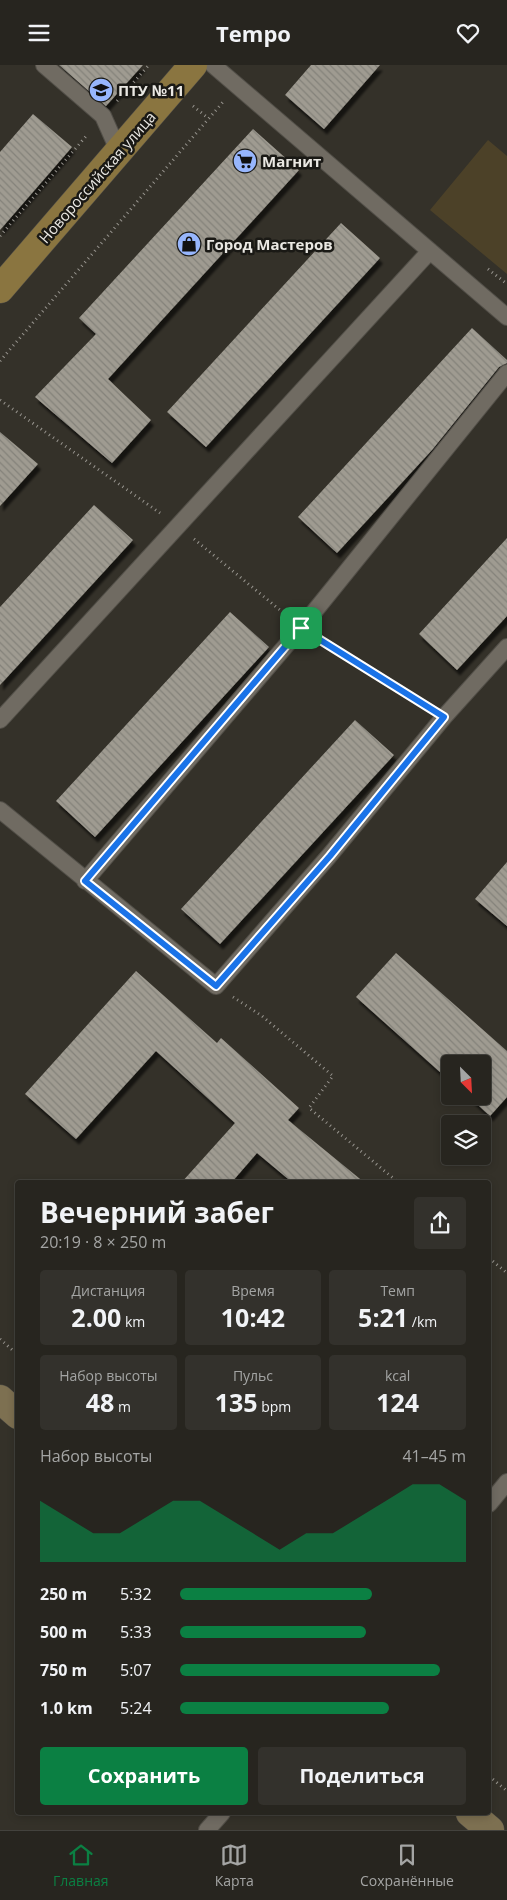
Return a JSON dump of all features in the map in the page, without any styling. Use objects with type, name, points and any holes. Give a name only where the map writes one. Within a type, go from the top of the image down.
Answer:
[{"type":"main road","name":"Новороссийская улица","points":[[0,289],[193,65]]},
{"type":"main road","points":[[0,1399],[15,1412]]},
{"type":"main road","points":[[472,1815],[490,1830]]},
{"type":"lane","points":[[44,65],[103,116],[119,152]]},
{"type":"lane","points":[[213,65],[507,317]]},
{"type":"lane","points":[[0,720],[430,251]]},
{"type":"lane","points":[[85,881],[301,628],[507,373]]},
{"type":"lane","points":[[0,809],[85,881],[216,986],[330,856],[444,717],[507,647]]},
{"type":"lane","points":[[491,1501],[507,1482]]},
{"type":"lane","points":[[207,1830],[220,1815]]},
{"type":"path","points":[[0,236],[149,65]]},
{"type":"path","points":[[0,361],[238,85]]},
{"type":"path","points":[[0,400],[178,525],[301,628],[444,717]]},
{"type":"path","points":[[216,986],[262,1016],[333,1076],[309,1108],[395,1180]]},
{"type":"path","points":[[491,1259],[507,1273]]},
{"type":"path","points":[[0,1339],[15,1352]]},
{"type":"path","points":[[491,1778],[507,1791]]},
{"type":"shaded area","points":[[488,140],[507,156],[507,274],[430,210]]},
{"type":"building","name":"ПТУ №11","points":[[59,65],[143,65],[106,106]]},
{"type":"building","points":[[311,65],[380,65],[324,129],[285,95]]},
{"type":"building","points":[[33,114],[72,147],[0,230],[0,152]]},
{"type":"building","name":"Город Мастеров","points":[[253,129],[299,170],[108,379],[151,420],[112,463],[35,397],[96,334],[79,318]]},
{"type":"building","points":[[341,223],[380,258],[206,447],[167,412]]},
{"type":"building","points":[[472,328],[507,360],[507,363],[499,367],[432,450],[337,553],[298,517]]},
{"type":"building","points":[[0,432],[38,464],[0,506]]},
{"type":"building","points":[[94,505],[133,540],[0,685],[0,607]]},
{"type":"building","points":[[507,538],[507,616],[457,670],[419,634]]},
{"type":"building","points":[[230,612],[269,647],[95,837],[56,801]]},
{"type":"building","points":[[355,720],[394,755],[220,944],[181,909]]},
{"type":"building","points":[[507,862],[507,926],[475,899]]},
{"type":"building","points":[[396,953],[507,1051],[507,1097],[491,1115],[478,1105],[491,1105],[491,1055],[441,1055],[441,1073],[356,997]]},
{"type":"building","points":[[136,971],[217,1043],[221,1038],[299,1108],[288,1120],[361,1180],[289,1180],[257,1153],[234,1180],[184,1180],[235,1123],[156,1051],[76,1139],[25,1094]]},
{"type":"place","name":"ПТУ №11","points":[[101,90]]},
{"type":"place","name":"Магнит","points":[[245,161]]},
{"type":"place","name":"Город Мастеров","points":[[189,244]]},
{"type":"route","points":[[301,628],[444,717],[330,856],[216,986],[85,881],[301,628]]}]
